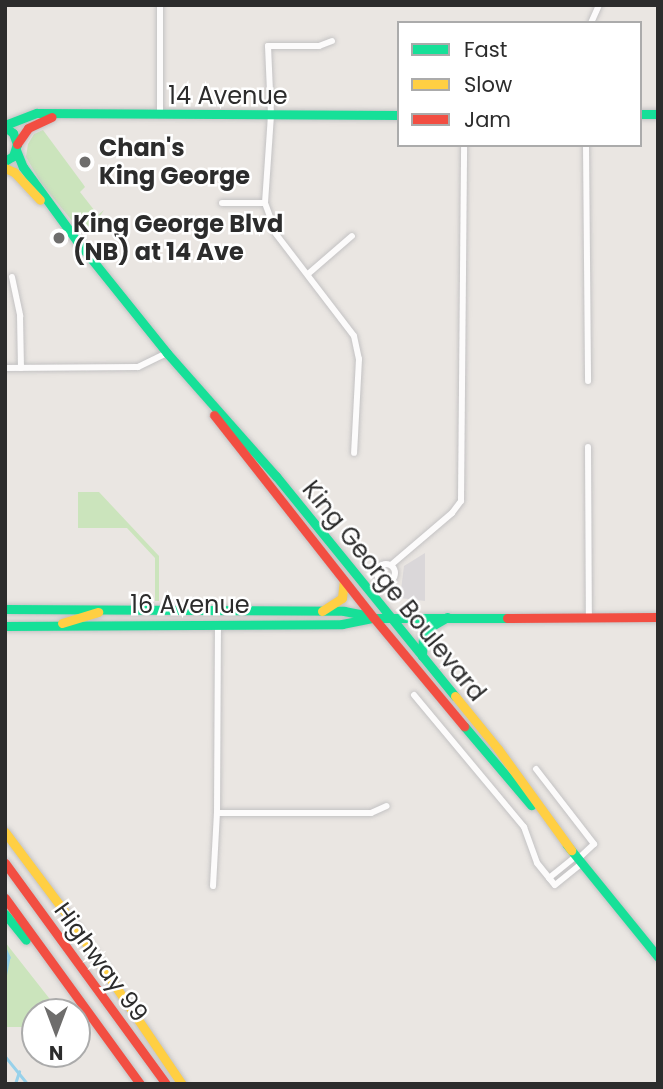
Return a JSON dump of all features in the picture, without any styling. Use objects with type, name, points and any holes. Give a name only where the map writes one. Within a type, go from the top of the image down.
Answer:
[{"type":"main road","name":"14 Avenue","points":[[5,126],[37,113],[397,115]]},
{"type":"main road","name":"14 Avenue","points":[[5,161],[27,128],[57,115]]},
{"type":"main road","name":"King George Boulevard","points":[[5,126],[13,133],[23,167],[77,241],[177,365],[271,470],[391,617],[498,749],[577,857]]},
{"type":"main road","name":"King George Boulevard","points":[[5,168],[15,174],[77,241]]},
{"type":"main road","name":"King George Boulevard","points":[[177,365],[254,470],[374,618],[489,758],[577,857],[658,957]]},
{"type":"main road","points":[[322,611],[342,598],[344,580]]},
{"type":"main road","name":"16 Avenue","points":[[5,609],[344,611],[374,618]]},
{"type":"main road","points":[[61,624],[70,618],[93,616],[99,611]]},
{"type":"main road","points":[[218,625],[234,611]]},
{"type":"main road","name":"16 Avenue","points":[[5,626],[342,624],[391,617],[658,617]]},
{"type":"main road","points":[[422,656],[423,636],[430,627],[447,617]]},
{"type":"main road","points":[[5,832],[78,931],[182,1084]]},
{"type":"main road","name":"Highway 99","points":[[5,863],[166,1084]]},
{"type":"main road","name":"Highway 99","points":[[5,898],[140,1084]]},
{"type":"main road","points":[[5,914],[127,1066]]},
{"type":"street","points":[[160,5],[160,115]]},
{"type":"street","points":[[592,21],[599,5]]},
{"type":"street","points":[[331,41],[319,46],[268,46],[271,115],[265,203],[276,234],[349,325],[356,341],[357,439],[354,453]]},
{"type":"street","points":[[391,565],[461,501],[464,147]]},
{"type":"street","points":[[586,147],[588,381]]},
{"type":"street","points":[[222,203],[265,203]]},
{"type":"street","points":[[308,274],[352,236]]},
{"type":"street","points":[[12,277],[20,316],[21,368]]},
{"type":"street","points":[[5,368],[138,368],[167,353]]},
{"type":"street","points":[[588,447],[589,617]]},
{"type":"street","points":[[213,886],[217,813],[218,625]]},
{"type":"street","points":[[414,695],[524,827],[537,863],[555,884],[577,857]]},
{"type":"street","points":[[536,769],[594,844],[549,878]]},
{"type":"street","points":[[217,813],[372,813],[387,806]]},
{"type":"shaded area","points":[[425,553],[425,601],[400,598],[404,566]]},
{"type":"green space","points":[[43,130],[85,187],[80,192],[98,215],[104,210],[96,222],[86,228],[78,228],[41,183],[26,157],[28,144],[34,134]]},
{"type":"green space","points":[[78,492],[99,492],[159,556],[159,601],[155,601],[155,558],[127,528],[78,528]]},
{"type":"green space","points":[[5,942],[49,998],[21,998],[21,1027],[5,1027]]},
{"type":"waterway","points":[[5,948],[9,957],[5,978]]},
{"type":"waterway","points":[[5,1056],[28,1084]]},
{"type":"waterway","points":[[15,1084],[19,1072]]},
{"type":"traffic: fast","points":[[5,125],[37,113],[397,115]]},
{"type":"traffic: fast","points":[[642,114],[658,114]]},
{"type":"traffic: fast","points":[[5,127],[13,133],[17,144],[13,156],[5,161]]},
{"type":"traffic: fast","points":[[16,150],[23,167],[77,241],[167,353],[276,476],[455,696]]},
{"type":"traffic: fast","points":[[5,609],[344,611],[369,616]]},
{"type":"traffic: fast","points":[[422,656],[423,636],[430,627],[447,617]]},
{"type":"traffic: fast","points":[[5,626],[342,624],[374,618],[507,618]]},
{"type":"traffic: fast","points":[[464,726],[531,805]]},
{"type":"traffic: fast","points":[[567,845],[658,957]]},
{"type":"traffic: fast","points":[[5,914],[26,940]]},
{"type":"traffic: slow","points":[[5,168],[14,172],[40,200]]},
{"type":"traffic: slow","points":[[322,611],[342,598],[344,580]]},
{"type":"traffic: slow","points":[[62,623],[98,612]]},
{"type":"traffic: slow","points":[[455,696],[498,749],[571,850]]},
{"type":"traffic: slow","points":[[5,832],[67,915],[182,1084]]},
{"type":"traffic: jam","points":[[17,144],[28,128],[52,117]]},
{"type":"traffic: jam","points":[[214,415],[374,618],[464,726]]},
{"type":"traffic: jam","points":[[507,618],[658,617]]},
{"type":"traffic: jam","points":[[5,863],[166,1084]]},
{"type":"traffic: jam","points":[[5,898],[140,1084]]},
{"type":"place","name":"Chan's King George","points":[[85,162]]},
{"type":"place","name":"King George Blvd (NB) at 14 Ave","points":[[59,238]]}]
